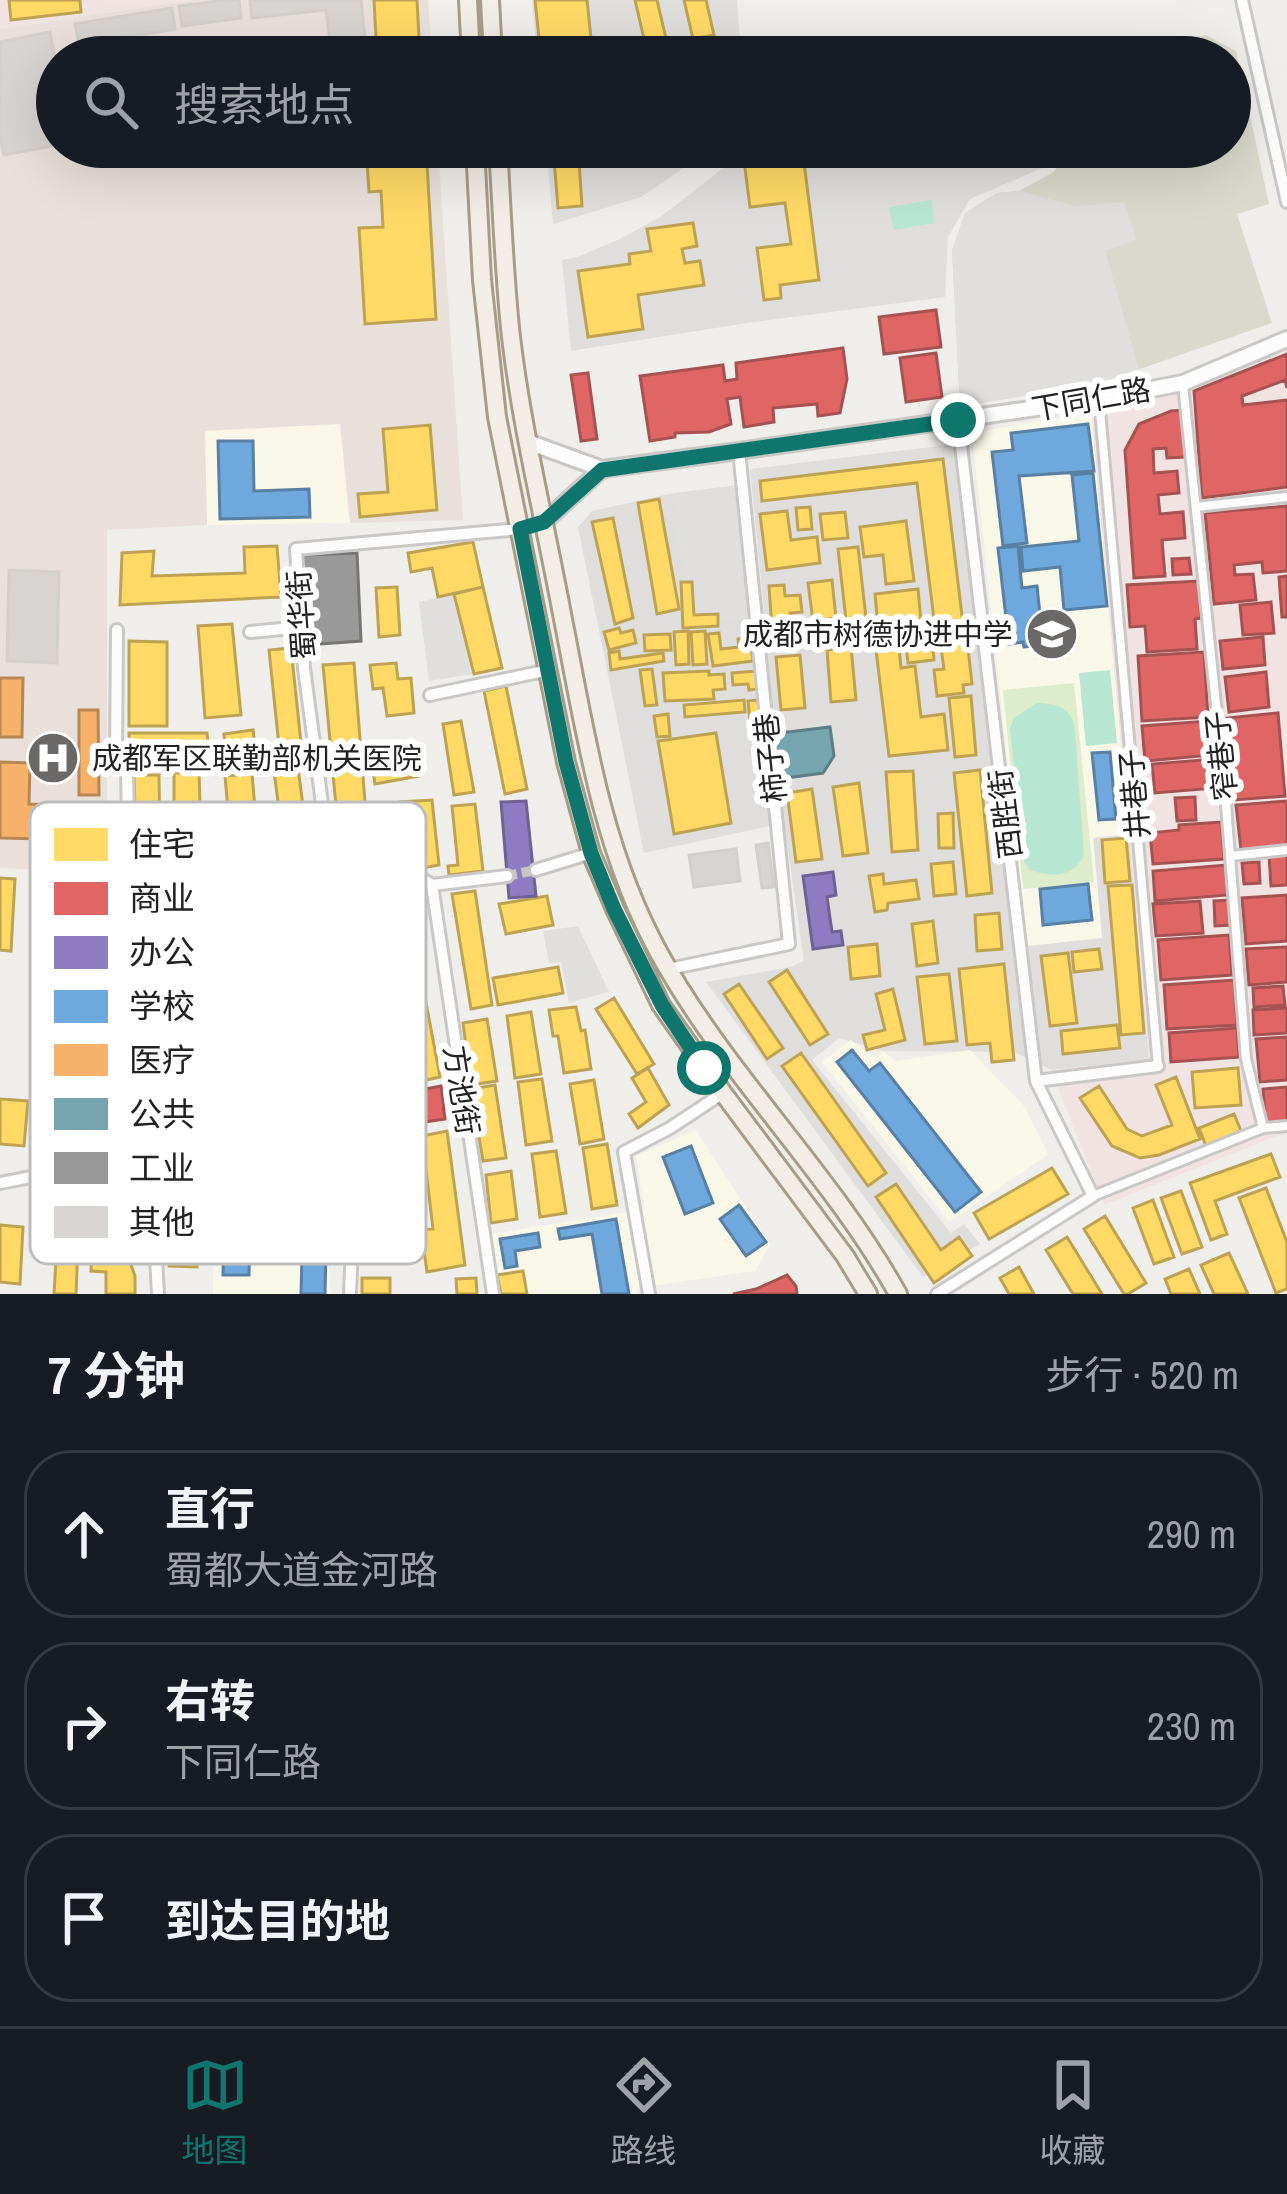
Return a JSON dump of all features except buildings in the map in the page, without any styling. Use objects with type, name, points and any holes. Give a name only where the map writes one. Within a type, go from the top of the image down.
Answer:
[{"type":"main road","points":[[468,0],[470,36]]},
{"type":"main road","points":[[490,0],[492,36]]},
{"type":"main road","points":[[477,168],[489,360],[502,446],[566,762],[591,853],[662,1005],[868,1294]]},
{"type":"main road","points":[[500,168],[512,338],[528,442],[594,780],[629,890],[668,969],[873,1250],[898,1294]]},
{"type":"main road","points":[[502,446],[544,522]]},
{"type":"street","points":[[1242,0],[1250,36]]},
{"type":"street","points":[[1251,40],[1287,202]]},
{"type":"street","name":"下同仁路","points":[[528,442],[602,470],[1183,383],[1287,339]]},
{"type":"street","name":"窄巷子","points":[[1183,383],[1231,856],[1246,1059],[1263,1128]]},
{"type":"street","name":"井巷子","points":[[1036,1081],[1158,1066],[1099,399]]},
{"type":"street","name":"西胜街","points":[[958,420],[1036,1081],[1093,1196]]},
{"type":"street","name":"柿子巷","points":[[668,969],[789,944],[739,451]]},
{"type":"street","points":[[544,522],[602,470]]},
{"type":"street","points":[[1196,507],[1287,497]]},
{"type":"street","name":"蜀华街","points":[[322,802],[304,668],[296,549],[520,529],[544,522]]},
{"type":"street","points":[[250,632],[302,627]]},
{"type":"street","points":[[117,630],[116,756],[127,773],[128,802]]},
{"type":"street","points":[[430,695],[549,670]]},
{"type":"street","points":[[1231,856],[1287,850]]},
{"type":"street","points":[[536,870],[591,853]]},
{"type":"street","points":[[426,881],[432,885],[507,876]]},
{"type":"street","name":"方池街","points":[[432,885],[493,1294]]},
{"type":"street","points":[[649,1294],[624,1152],[723,1094]]},
{"type":"street","points":[[937,1294],[1093,1196],[1263,1128],[1287,1126]]},
{"type":"street","points":[[0,1183],[30,1177]]},
{"type":"street","points":[[156,1264],[158,1294]]},
{"type":"street","points":[[350,1294],[351,1264]]},
{"type":"shaded area","points":[[0,0],[194,0],[0,29]]},
{"type":"shaded area","points":[[194,0],[428,0],[431,36],[36,36],[36,168],[439,168],[463,520],[350,523],[340,424],[205,431],[207,525],[107,530],[107,802],[30,802],[30,870],[0,868],[0,29]]},
{"type":"shaded area","points":[[532,0],[737,0],[740,36],[535,36]]},
{"type":"shaded area","points":[[1251,121],[1269,204],[1237,214],[1272,323],[1094,385],[960,406],[952,250],[965,213],[997,193],[1019,191],[1057,168],[1251,168]]},
{"type":"shaded area","points":[[548,168],[684,168],[641,197],[553,224]]},
{"type":"shaded area","points":[[723,168],[1041,168],[970,199],[948,237],[945,297],[571,351],[562,260],[620,239],[662,216]]},
{"type":"shaded area","points":[[1019,191],[1076,206],[1125,202],[1136,240],[1105,251],[1139,369],[1094,385],[960,406],[952,250],[965,213],[997,193]]},
{"type":"shaded area","points":[[1287,344],[1287,1134],[1104,1205],[1051,1070],[1149,1059],[1091,412],[1197,383]]},
{"type":"shaded area","name":"成都市树德协进中学","points":[[1091,412],[1129,834],[1093,838],[1102,938],[1027,946],[972,433]]},
{"type":"shaded area","points":[[341,424],[350,523],[207,525],[204,430]]},
{"type":"shaded area","points":[[956,444],[1014,947],[1102,937],[1093,837],[1129,834],[1149,1060],[1051,1070],[1014,1052],[883,1051],[839,1038],[812,1060],[951,1233],[964,1224],[980,1244],[923,1277],[706,982],[804,961],[784,823],[644,853],[578,527],[592,511],[674,493],[682,559],[700,623],[750,615],[764,611],[750,469]]},
{"type":"shaded area","points":[[738,485],[750,615],[700,624],[682,559],[674,493]]},
{"type":"shaded area","points":[[454,594],[474,674],[429,681],[419,602]]},
{"type":"shaded area","points":[[578,926],[609,992],[569,1003],[561,962],[549,963],[543,931]]},
{"type":"shaded area","points":[[851,1040],[873,1057],[883,1051],[896,1061],[970,1050],[1025,1107],[1048,1155],[949,1222],[822,1062]]},
{"type":"shaded area","points":[[696,1130],[770,1245],[755,1271],[638,1288],[638,1294],[527,1294],[523,1272],[497,1275],[491,1234],[645,1209],[636,1156]]},
{"type":"shaded area","points":[[213,1264],[329,1264],[330,1294],[213,1294]]},
{"type":"green space","points":[[931,200],[935,223],[894,230],[889,207]]},
{"type":"green space","points":[[1110,670],[1117,743],[1086,746],[1079,673]]},
{"type":"green space","points":[[1074,683],[1094,882],[1023,889],[1003,690]]},
{"type":"green space","points":[[1037,703],[1063,709],[1075,731],[1084,855],[1074,868],[1061,874],[1030,870],[1024,861],[1010,728],[1014,718]]},
{"type":"tunnel","points":[[507,876],[536,870]]},
{"type":"place","name":"成都市树德协进中学","points":[[1052,634]]},
{"type":"place","name":"成都军区联勤部机关医院","points":[[53,758]]},
{"type":"route","points":[[704,1068],[662,1005],[591,853],[566,762],[520,529],[544,522],[602,470],[958,420]]}]
